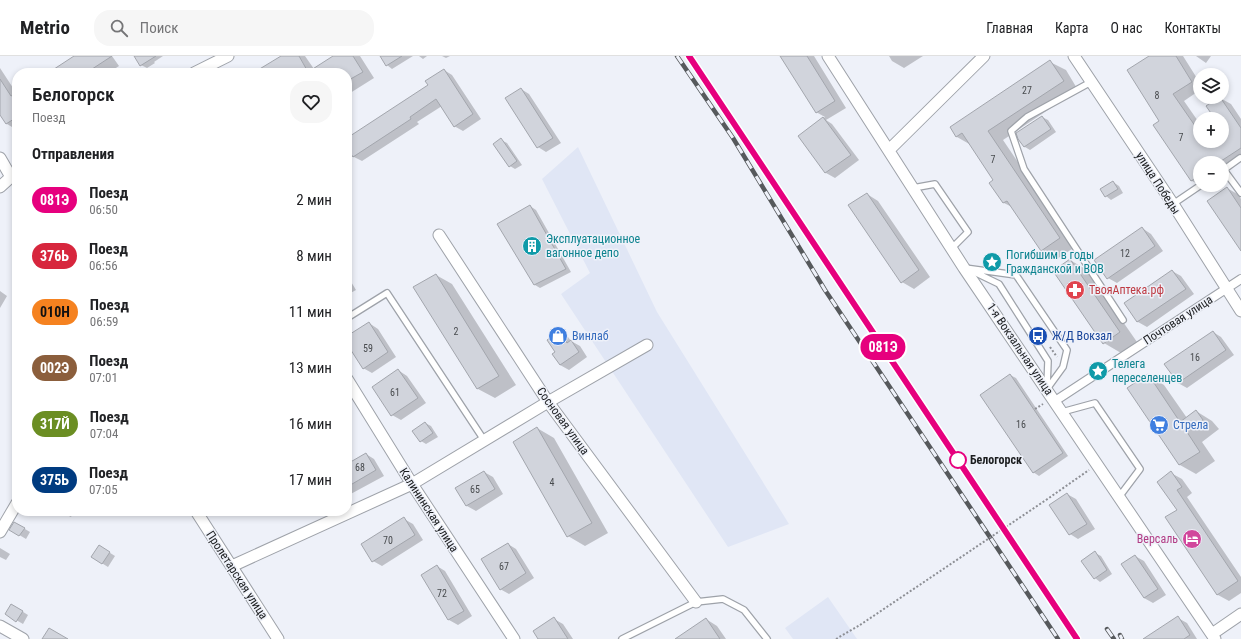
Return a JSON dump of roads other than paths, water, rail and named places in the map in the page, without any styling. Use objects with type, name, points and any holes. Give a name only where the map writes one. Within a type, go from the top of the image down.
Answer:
[{"type":"street","points":[[204,68],[228,56]]},
{"type":"street","name":"1-я Вокзальная улица","points":[[828,56],[964,268],[1047,389],[1052,404],[1062,412],[1214,636]]},
{"type":"street","points":[[889,150],[984,56]]},
{"type":"street","name":"улица Победы","points":[[1074,56],[1173,204],[1241,311]]},
{"type":"street","points":[[0,158],[12,173]]},
{"type":"street","points":[[0,186],[12,177]]},
{"type":"street","name":"Сосновая улица","points":[[439,235],[548,402],[696,602]]},
{"type":"street","name":"Почтовая улица","points":[[1052,404],[1241,279]]},
{"type":"street","points":[[352,511],[412,484],[548,402],[647,345]]},
{"type":"street","name":"Калининская улица","points":[[352,387],[412,484],[514,639]]},
{"type":"street","points":[[0,532],[12,512]]},
{"type":"street","name":"Пролетарская улица","points":[[199,516],[278,639]]},
{"type":"street","points":[[232,566],[342,516]]},
{"type":"street","points":[[1214,636],[1241,614]]},
{"type":"street","points":[[0,626],[23,639]]},
{"type":"lane","points":[[1091,82],[1027,117],[1010,131],[1024,168],[1123,320]]},
{"type":"lane","points":[[1229,166],[1240,158]]},
{"type":"lane","points":[[1229,177],[1241,192]]},
{"type":"lane","points":[[913,188],[935,184],[968,232],[952,248]]},
{"type":"lane","points":[[1173,204],[1193,190]]},
{"type":"lane","points":[[964,268],[1016,275],[1067,350],[1063,367],[1047,389]]},
{"type":"lane","points":[[964,268],[999,284],[1048,361],[1047,389]]},
{"type":"lane","points":[[352,315],[387,293],[484,440]]},
{"type":"lane","points":[[1062,412],[1095,403],[1140,469],[1120,497]]},
{"type":"lane","points":[[622,639],[696,602],[723,599],[744,610],[767,639]]},
{"type":"railway","points":[[677,56],[733,138],[825,290],[1058,639]]},
{"type":"railway","points":[[689,56],[1077,639]]},
{"type":"railway","points":[[1107,629],[1114,639]]},
{"type":"railway","points":[[1120,635],[1122,639]]},
{"type":"train","name":"081Э","points":[[689,56],[1077,639]]},
{"type":"place","name":"Эксплуатационное вагонное депо","points":[[532,246]]},
{"type":"place","name":"Погибшим в годы Гражданской и ВОВ","points":[[992,262]]},
{"type":"place","name":"ТвояАптека.рф","points":[[1075,290]]},
{"type":"place","name":"Винлаб","points":[[558,336]]},
{"type":"place","name":"Ж/Д Вокзал","points":[[1038,336]]},
{"type":"place","name":"Телега переселенцев","points":[[1098,371]]},
{"type":"place","name":"Стрела","points":[[1159,425]]},
{"type":"place","name":"Белогорск","points":[[958,460]]},
{"type":"place","name":"Версаль","points":[[1192,539]]}]
